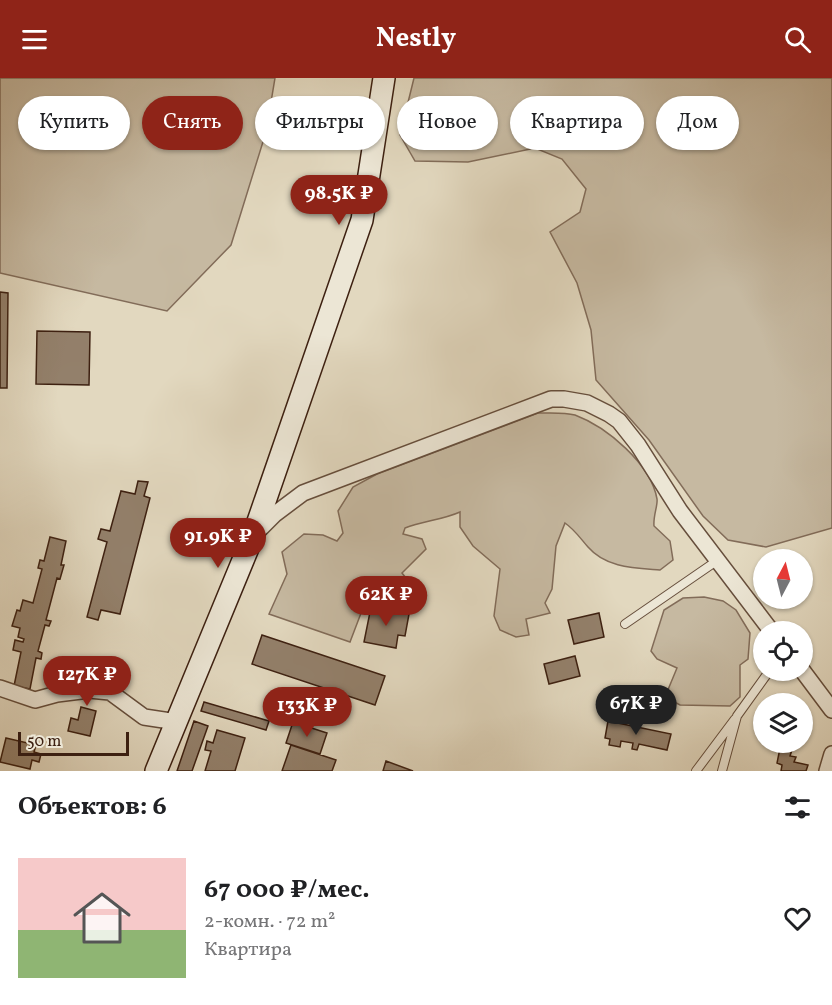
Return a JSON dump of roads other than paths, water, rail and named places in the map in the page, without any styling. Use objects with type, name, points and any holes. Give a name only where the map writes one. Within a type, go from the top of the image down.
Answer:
[{"type":"main road","points":[[156,771],[253,536],[362,220],[384,78]]},
{"type":"street","points":[[253,536],[275,514],[303,493],[551,399],[564,399],[587,403],[620,421],[680,511],[764,621]]},
{"type":"street","points":[[810,681],[832,711]]},
{"type":"street","points":[[0,688],[35,700],[89,690],[110,692],[144,717],[177,722]]},
{"type":"street","points":[[828,771],[832,754]]},
{"type":"lane","points":[[626,624],[718,560]]},
{"type":"lane","points":[[696,771],[762,681]]},
{"type":"lane","points":[[722,771],[737,716]]}]
